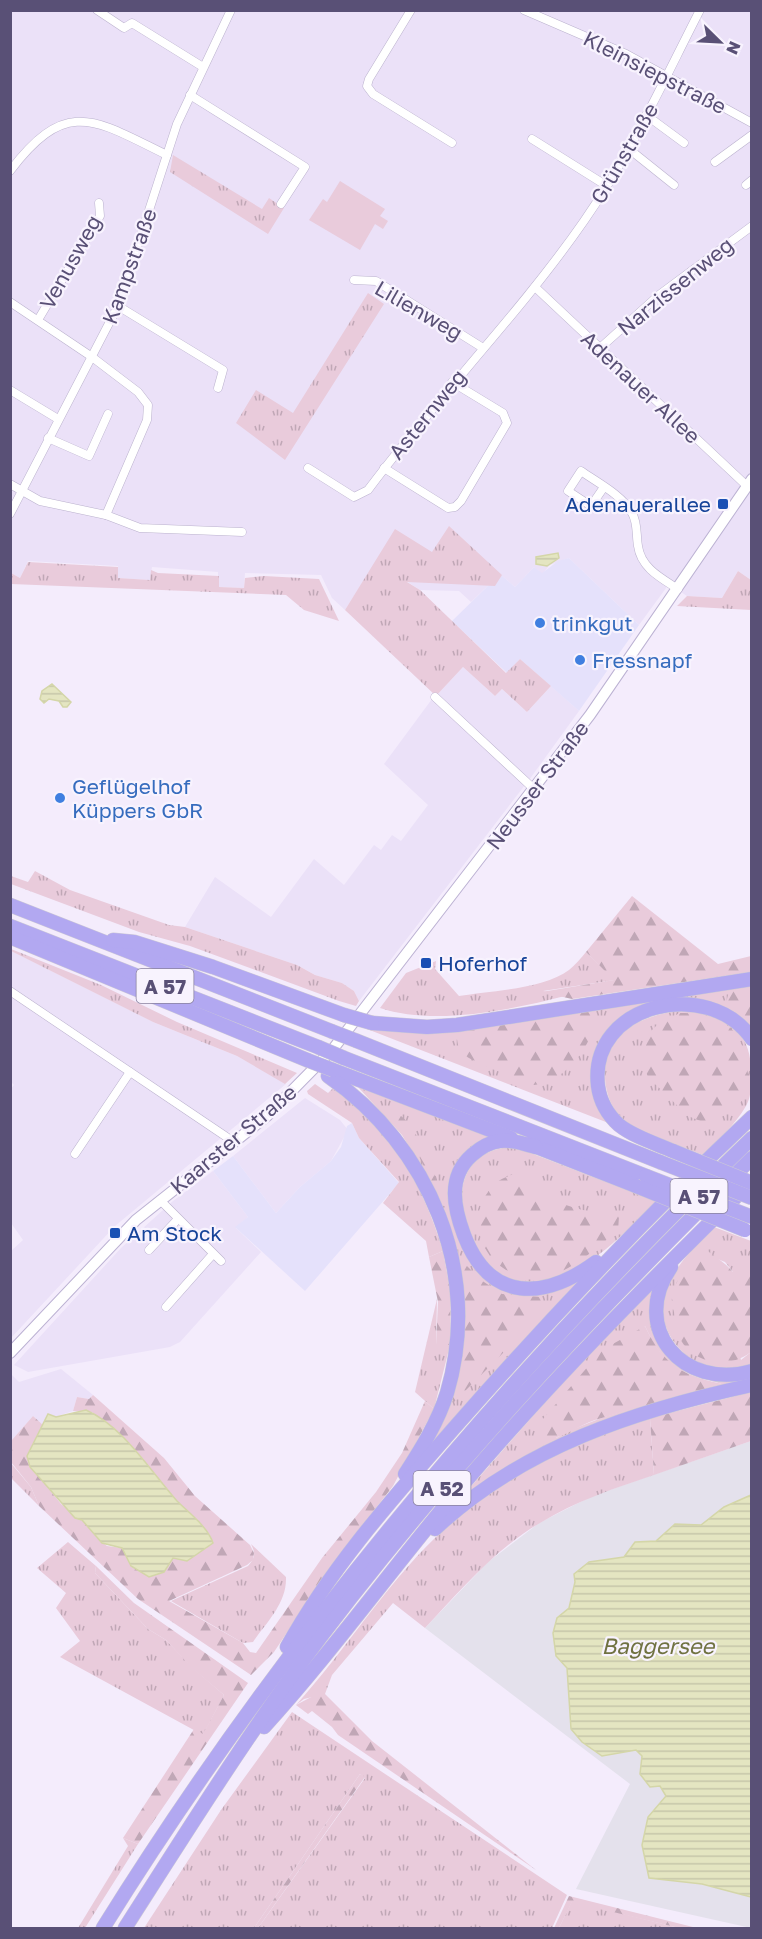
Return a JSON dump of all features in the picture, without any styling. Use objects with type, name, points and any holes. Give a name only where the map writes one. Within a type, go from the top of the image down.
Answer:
[{"type":"highway","name":"A 57","points":[[10,905],[752,1198]]},
{"type":"highway","name":"A 57","points":[[10,926],[752,1217]]},
{"type":"highway","points":[[10,938],[247,1036],[306,1067],[536,1147],[748,1231]]},
{"type":"highway","points":[[98,939],[134,942],[223,970],[344,1016],[372,1023],[408,1027],[457,1025],[752,979]]},
{"type":"highway","points":[[223,1774],[328,1656],[453,1497],[526,1413],[686,1245],[752,1182],[655,1143],[615,1120],[603,1103],[599,1089],[599,1061],[604,1047],[620,1026],[641,1012],[656,1007],[687,1004],[720,1010],[739,1023],[752,1039]]},
{"type":"highway","points":[[331,1074],[383,1123],[417,1169],[440,1215],[454,1266],[457,1344],[447,1394],[419,1451],[379,1514]]},
{"type":"highway","points":[[723,1144],[752,1105]]},
{"type":"highway","points":[[524,1107],[655,1143]]},
{"type":"highway","points":[[262,1694],[324,1587],[379,1514],[491,1386],[624,1242],[752,1117]]},
{"type":"highway","name":"A 52","points":[[103,1929],[138,1872],[262,1694],[344,1584],[502,1396],[594,1295],[752,1138]]},
{"type":"highway","points":[[536,1147],[512,1141],[489,1144],[467,1159],[455,1182],[455,1207],[471,1251],[488,1275],[503,1285],[518,1289],[547,1288],[579,1275],[624,1242]]},
{"type":"highway","name":"A 52","points":[[125,1929],[223,1774],[301,1664],[426,1506],[608,1302],[752,1158]]},
{"type":"highway","points":[[686,1245],[663,1280],[657,1299],[659,1327],[666,1344],[682,1361],[702,1373],[724,1376],[752,1371]]},
{"type":"highway","points":[[398,1567],[443,1522],[469,1500],[539,1455],[614,1423],[752,1385]]},
{"type":"main road","name":"Neusser Straße","points":[[306,1067],[367,1007],[535,790],[678,589],[749,483]]},
{"type":"main road","name":"Kaarster Straße","points":[[10,1353],[114,1241],[160,1200],[267,1116],[306,1067]]},
{"type":"street","points":[[97,10],[124,28],[132,23],[203,67]]},
{"type":"street","name":"Kampstraße","points":[[10,514],[118,306],[167,155],[190,95],[231,10]]},
{"type":"street","points":[[411,10],[367,86],[374,94],[452,143]]},
{"type":"street","name":"Kleinsiepstraße","points":[[524,10],[591,37],[667,75],[752,123]]},
{"type":"street","name":"Grünstraße","points":[[535,287],[607,186],[629,150],[700,10]]},
{"type":"street","points":[[190,95],[305,167],[281,204]]},
{"type":"street","points":[[646,115],[684,143]]},
{"type":"street","points":[[10,171],[49,130],[74,121],[106,126],[167,155]]},
{"type":"street","points":[[715,162],[752,135]]},
{"type":"street","points":[[532,139],[607,186]]},
{"type":"street","points":[[629,150],[674,185]]},
{"type":"street","name":"Venusweg","points":[[38,320],[100,216],[99,203]]},
{"type":"street","name":"Narzissenweg","points":[[600,348],[659,296],[752,226]]},
{"type":"street","name":"Lilienweg","points":[[354,280],[376,281],[483,348]]},
{"type":"street","name":"Adenauer Allee","points":[[535,287],[749,483]]},
{"type":"street","name":"Asternweg","points":[[308,468],[354,497],[364,494],[452,382],[535,287]]},
{"type":"street","points":[[10,302],[92,357],[144,399],[149,415],[105,515]]},
{"type":"street","points":[[118,306],[223,370],[218,388]]},
{"type":"street","points":[[384,468],[448,508],[455,507],[461,501],[507,423],[503,413],[452,382]]},
{"type":"street","points":[[10,390],[58,419]]},
{"type":"street","points":[[48,438],[89,456],[108,414]]},
{"type":"street","points":[[604,488],[591,506],[568,491],[581,471],[604,488],[631,511],[644,564],[678,589]]},
{"type":"street","points":[[10,484],[49,504],[105,515],[150,530],[242,532]]},
{"type":"street","points":[[435,697],[535,790]]},
{"type":"street","points":[[10,991],[234,1142]]},
{"type":"street","points":[[75,1154],[130,1072]]},
{"type":"street","name":"Kaarster Straße","points":[[160,1200],[177,1220],[220,1261]]},
{"type":"street","name":"Kaarster Straße","points":[[149,1250],[177,1220]]},
{"type":"street","points":[[166,1306],[213,1254]]},
{"type":"shaded area","points":[[11,11],[751,11],[751,580],[738,571],[722,598],[687,596],[669,584],[639,625],[569,558],[550,565],[542,574],[534,567],[515,587],[500,574],[471,602],[459,591],[420,590],[406,581],[371,569],[345,610],[332,598],[321,575],[245,573],[244,588],[218,587],[218,572],[152,567],[150,580],[118,578],[118,566],[28,561],[20,578],[11,573]]},
{"type":"shaded area","points":[[569,558],[639,625],[579,711],[520,659],[507,673],[452,621],[500,574],[515,587],[534,567],[542,573],[558,561]]},
{"type":"shaded area","points":[[463,667],[495,696],[502,689],[527,712],[551,686],[579,711],[529,780],[436,696]]},
{"type":"shaded area","points":[[432,699],[525,785],[359,1001],[354,991],[342,983],[315,975],[297,965],[185,927],[215,877],[271,917],[314,859],[344,885],[374,845],[381,850],[392,835],[401,841],[428,805],[384,764]]},
{"type":"shaded area","points":[[11,951],[153,1022],[237,1056],[286,1084],[115,1226],[11,1338],[11,1251],[23,1240],[11,1223],[10,1090],[14,1085],[10,1081]]},
{"type":"shaded area","points":[[305,1098],[340,1120],[348,1130],[331,1161],[300,1187],[276,1213],[233,1156]]},
{"type":"shaded area","points":[[352,1123],[359,1138],[399,1183],[305,1291],[235,1227],[248,1217],[213,1171],[233,1156],[276,1213],[300,1187],[331,1161],[341,1147],[347,1126]]},
{"type":"shaded area","points":[[213,1171],[248,1217],[236,1228],[261,1252],[180,1342],[170,1347],[28,1372],[14,1365],[121,1248],[173,1201]]},
{"type":"shaded area","points":[[61,1369],[93,1395],[89,1399],[77,1397],[73,1411],[55,1417],[43,1425],[33,1416],[11,1441],[11,1374],[19,1382]]},
{"type":"shaded area","points":[[751,1441],[751,1928],[576,1889],[630,1784],[425,1628],[488,1562],[539,1523],[592,1496]]},
{"type":"green space","points":[[173,155],[262,209],[269,198],[284,208],[268,234],[170,172]]},
{"type":"green space","points":[[340,181],[385,209],[380,216],[388,221],[383,229],[375,224],[360,250],[309,220],[323,199],[327,202]]},
{"type":"green space","points":[[368,293],[384,304],[285,460],[236,423],[256,390],[293,413]]},
{"type":"green space","points":[[449,526],[502,575],[495,586],[407,582],[420,590],[506,673],[520,659],[551,686],[527,712],[502,689],[495,696],[463,667],[436,696],[345,610],[395,529],[432,552]]},
{"type":"green space","points":[[28,562],[118,567],[118,578],[150,580],[151,570],[158,573],[219,576],[219,587],[244,588],[245,578],[264,576],[319,579],[339,621],[304,610],[286,595],[11,584],[11,573],[20,578]]},
{"type":"green space","points":[[738,571],[751,580],[751,610],[677,606],[687,596],[722,598]]},
{"type":"green space","points":[[35,871],[70,890],[169,925],[185,927],[297,965],[315,975],[342,983],[354,991],[359,1001],[356,1006],[339,1001],[190,946],[139,932],[11,884],[11,876],[28,882]]},
{"type":"green space","points":[[632,896],[718,964],[751,956],[751,972],[572,999],[541,992],[614,980],[586,952]]},
{"type":"green space","points":[[11,949],[101,985],[177,1022],[297,1073],[285,1084],[237,1056],[153,1022]]},
{"type":"green space","points":[[586,952],[615,980],[543,991],[565,996],[473,1014],[424,1016],[380,1008],[406,973],[436,961],[435,969],[459,996],[516,988],[546,981],[569,970]]},
{"type":"green space","points":[[751,982],[751,1032],[665,1001],[599,1050],[611,1124],[367,1029],[367,1026],[407,1031]]},
{"type":"green space","points":[[751,986],[751,1030],[741,1018],[725,1007],[729,991]]},
{"type":"green space","points":[[591,1008],[598,1019],[589,1041],[567,1070],[546,1082],[530,1085],[521,1082],[459,1051],[457,1039],[462,1030]]},
{"type":"green space","points":[[686,1010],[722,1021],[732,1027],[740,1034],[750,1056],[751,1089],[746,1106],[732,1126],[703,1155],[650,1136],[623,1120],[610,1101],[605,1079],[610,1048],[618,1037],[642,1021]]},
{"type":"green space","points":[[680,1013],[706,1016],[727,1025],[734,1032],[745,1054],[749,1083],[746,1094],[733,1110],[708,1124],[688,1116],[648,1077],[642,1062],[649,1033],[659,1023]]},
{"type":"green space","points":[[315,1084],[328,1093],[333,1088],[372,1122],[388,1140],[415,1180],[443,1251],[429,1257],[426,1241],[383,1203],[399,1182],[359,1138],[352,1123],[308,1094],[307,1091]]},
{"type":"green space","points":[[358,1087],[495,1136],[477,1143],[457,1164],[456,1229],[503,1288],[578,1281],[433,1442],[431,1440],[461,1316],[431,1183],[402,1135]]},
{"type":"green space","points":[[383,1109],[401,1116],[414,1131],[432,1167],[439,1198],[415,1148]]},
{"type":"green space","points":[[515,1147],[656,1201],[607,1248],[580,1267],[550,1281],[521,1283],[497,1271],[477,1250],[465,1224],[462,1196],[468,1172],[485,1154]]},
{"type":"green space","points":[[518,1172],[540,1192],[552,1199],[590,1212],[619,1216],[618,1231],[585,1257],[559,1273],[529,1278],[511,1273],[496,1263],[486,1249],[479,1233],[479,1215],[484,1198],[497,1182]]},
{"type":"green space","points":[[714,1227],[751,1241],[751,1272],[733,1272],[725,1262],[715,1258],[741,1360],[751,1352],[751,1365],[720,1369],[700,1364],[690,1358],[673,1341],[664,1320],[664,1298],[672,1277],[691,1251]]},
{"type":"green space","points":[[703,1247],[733,1272],[751,1272],[751,1352],[733,1361],[713,1362],[703,1359],[686,1348],[678,1334],[672,1302],[673,1291],[683,1270]]},
{"type":"green space","points":[[443,1251],[451,1294],[450,1345],[436,1345],[438,1302],[429,1257]]},
{"type":"green space","points":[[460,1259],[481,1280],[502,1294],[541,1297],[542,1306],[512,1344],[454,1402],[451,1398],[464,1306]]},
{"type":"green space","points":[[650,1289],[654,1289],[651,1316],[678,1365],[751,1374],[751,1383],[612,1420],[453,1507],[582,1360]],"holes":[[[645,1326],[668,1362],[677,1368],[725,1385],[617,1413],[556,1438]]]},
{"type":"green space","points":[[437,1299],[436,1344],[450,1345],[434,1409],[415,1392]]},
{"type":"green space","points":[[645,1326],[660,1351],[677,1368],[699,1378],[727,1385],[595,1420],[548,1439],[537,1426],[602,1350]]},
{"type":"green space","points":[[751,1392],[751,1441],[654,1475],[650,1418]]},
{"type":"green space","points":[[93,1395],[164,1458],[195,1496],[250,1545],[254,1553],[253,1560],[247,1565],[169,1601],[243,1643],[250,1652],[256,1653],[322,1558],[376,1492],[402,1453],[425,1401],[434,1409],[393,1486],[334,1562],[274,1652],[251,1675],[138,1599],[39,1506],[31,1487],[11,1462],[11,1441],[33,1416],[43,1425],[40,1431],[39,1476],[61,1504],[90,1527],[96,1537],[107,1546],[122,1548],[131,1566],[164,1572],[173,1558],[180,1558],[210,1535],[175,1499],[137,1452],[113,1430],[92,1412],[73,1411],[77,1397],[89,1399]]},
{"type":"green space","points":[[650,1418],[654,1475],[582,1502],[524,1533],[479,1571],[425,1628],[393,1603],[332,1675],[325,1694],[304,1699],[296,1705],[417,1556],[459,1516],[509,1480],[563,1451]]},
{"type":"green space","points":[[10,1462],[31,1487],[39,1506],[11,1478]]},
{"type":"green space","points":[[68,1542],[96,1566],[95,1573],[148,1629],[166,1640],[224,1695],[203,1735],[60,1657],[80,1641],[56,1608],[66,1593],[37,1568]]},
{"type":"green space","points":[[251,1544],[286,1577],[283,1595],[275,1612],[253,1642],[243,1643],[171,1601],[248,1566],[254,1556]]},
{"type":"green space","points":[[96,1566],[134,1603],[248,1683],[138,1844],[123,1838],[194,1729],[203,1734],[224,1695],[192,1668],[166,1640],[148,1629],[95,1573]]},
{"type":"green space","points":[[317,1694],[325,1694],[372,1741],[536,1870],[338,1735],[332,1727],[312,1711],[308,1714],[296,1705]]},
{"type":"green space","points":[[292,1712],[567,1895],[552,1928],[258,1928],[365,1778],[360,1774],[254,1928],[144,1928],[221,1810]]},
{"type":"green space","points":[[360,1774],[365,1777],[258,1928],[254,1928]]},
{"type":"green space","points":[[123,1838],[138,1844],[85,1928],[78,1928],[128,1846]]},
{"type":"green space","points":[[569,1896],[697,1928],[679,1928],[572,1902],[559,1928],[554,1928]]},
{"type":"green space","points":[[572,1901],[679,1928],[559,1928]]},
{"type":"water","points":[[558,553],[559,558],[547,566],[536,564],[536,557]]},
{"type":"water","points":[[52,684],[71,702],[67,707],[63,707],[59,701],[49,699],[44,703],[40,699],[42,691]]},
{"type":"water","points":[[86,1410],[99,1417],[124,1438],[177,1501],[203,1526],[213,1543],[187,1561],[173,1558],[164,1572],[149,1577],[131,1566],[122,1548],[102,1543],[82,1520],[75,1518],[30,1467],[27,1456],[48,1414],[56,1417]]},
{"type":"water","name":"Baggersee","points":[[751,1495],[751,1897],[702,1884],[649,1878],[642,1845],[648,1817],[666,1796],[660,1786],[650,1787],[640,1774],[642,1756],[636,1750],[602,1756],[582,1742],[571,1729],[567,1668],[556,1656],[553,1633],[557,1618],[569,1608],[575,1582],[574,1574],[589,1562],[624,1557],[635,1542],[656,1541],[675,1524],[701,1525],[724,1507]]},
{"type":"place","name":"Adenauerallee","points":[[723,504]]},
{"type":"place","name":"trinkgut","points":[[540,623]]},
{"type":"place","name":"Fressnapf","points":[[580,660]]},
{"type":"place","name":"Geflügelhof Küppers GbR","points":[[60,798]]},
{"type":"place","name":"Hoferhof","points":[[426,963]]},
{"type":"place","name":"Am Stock","points":[[115,1233]]}]
